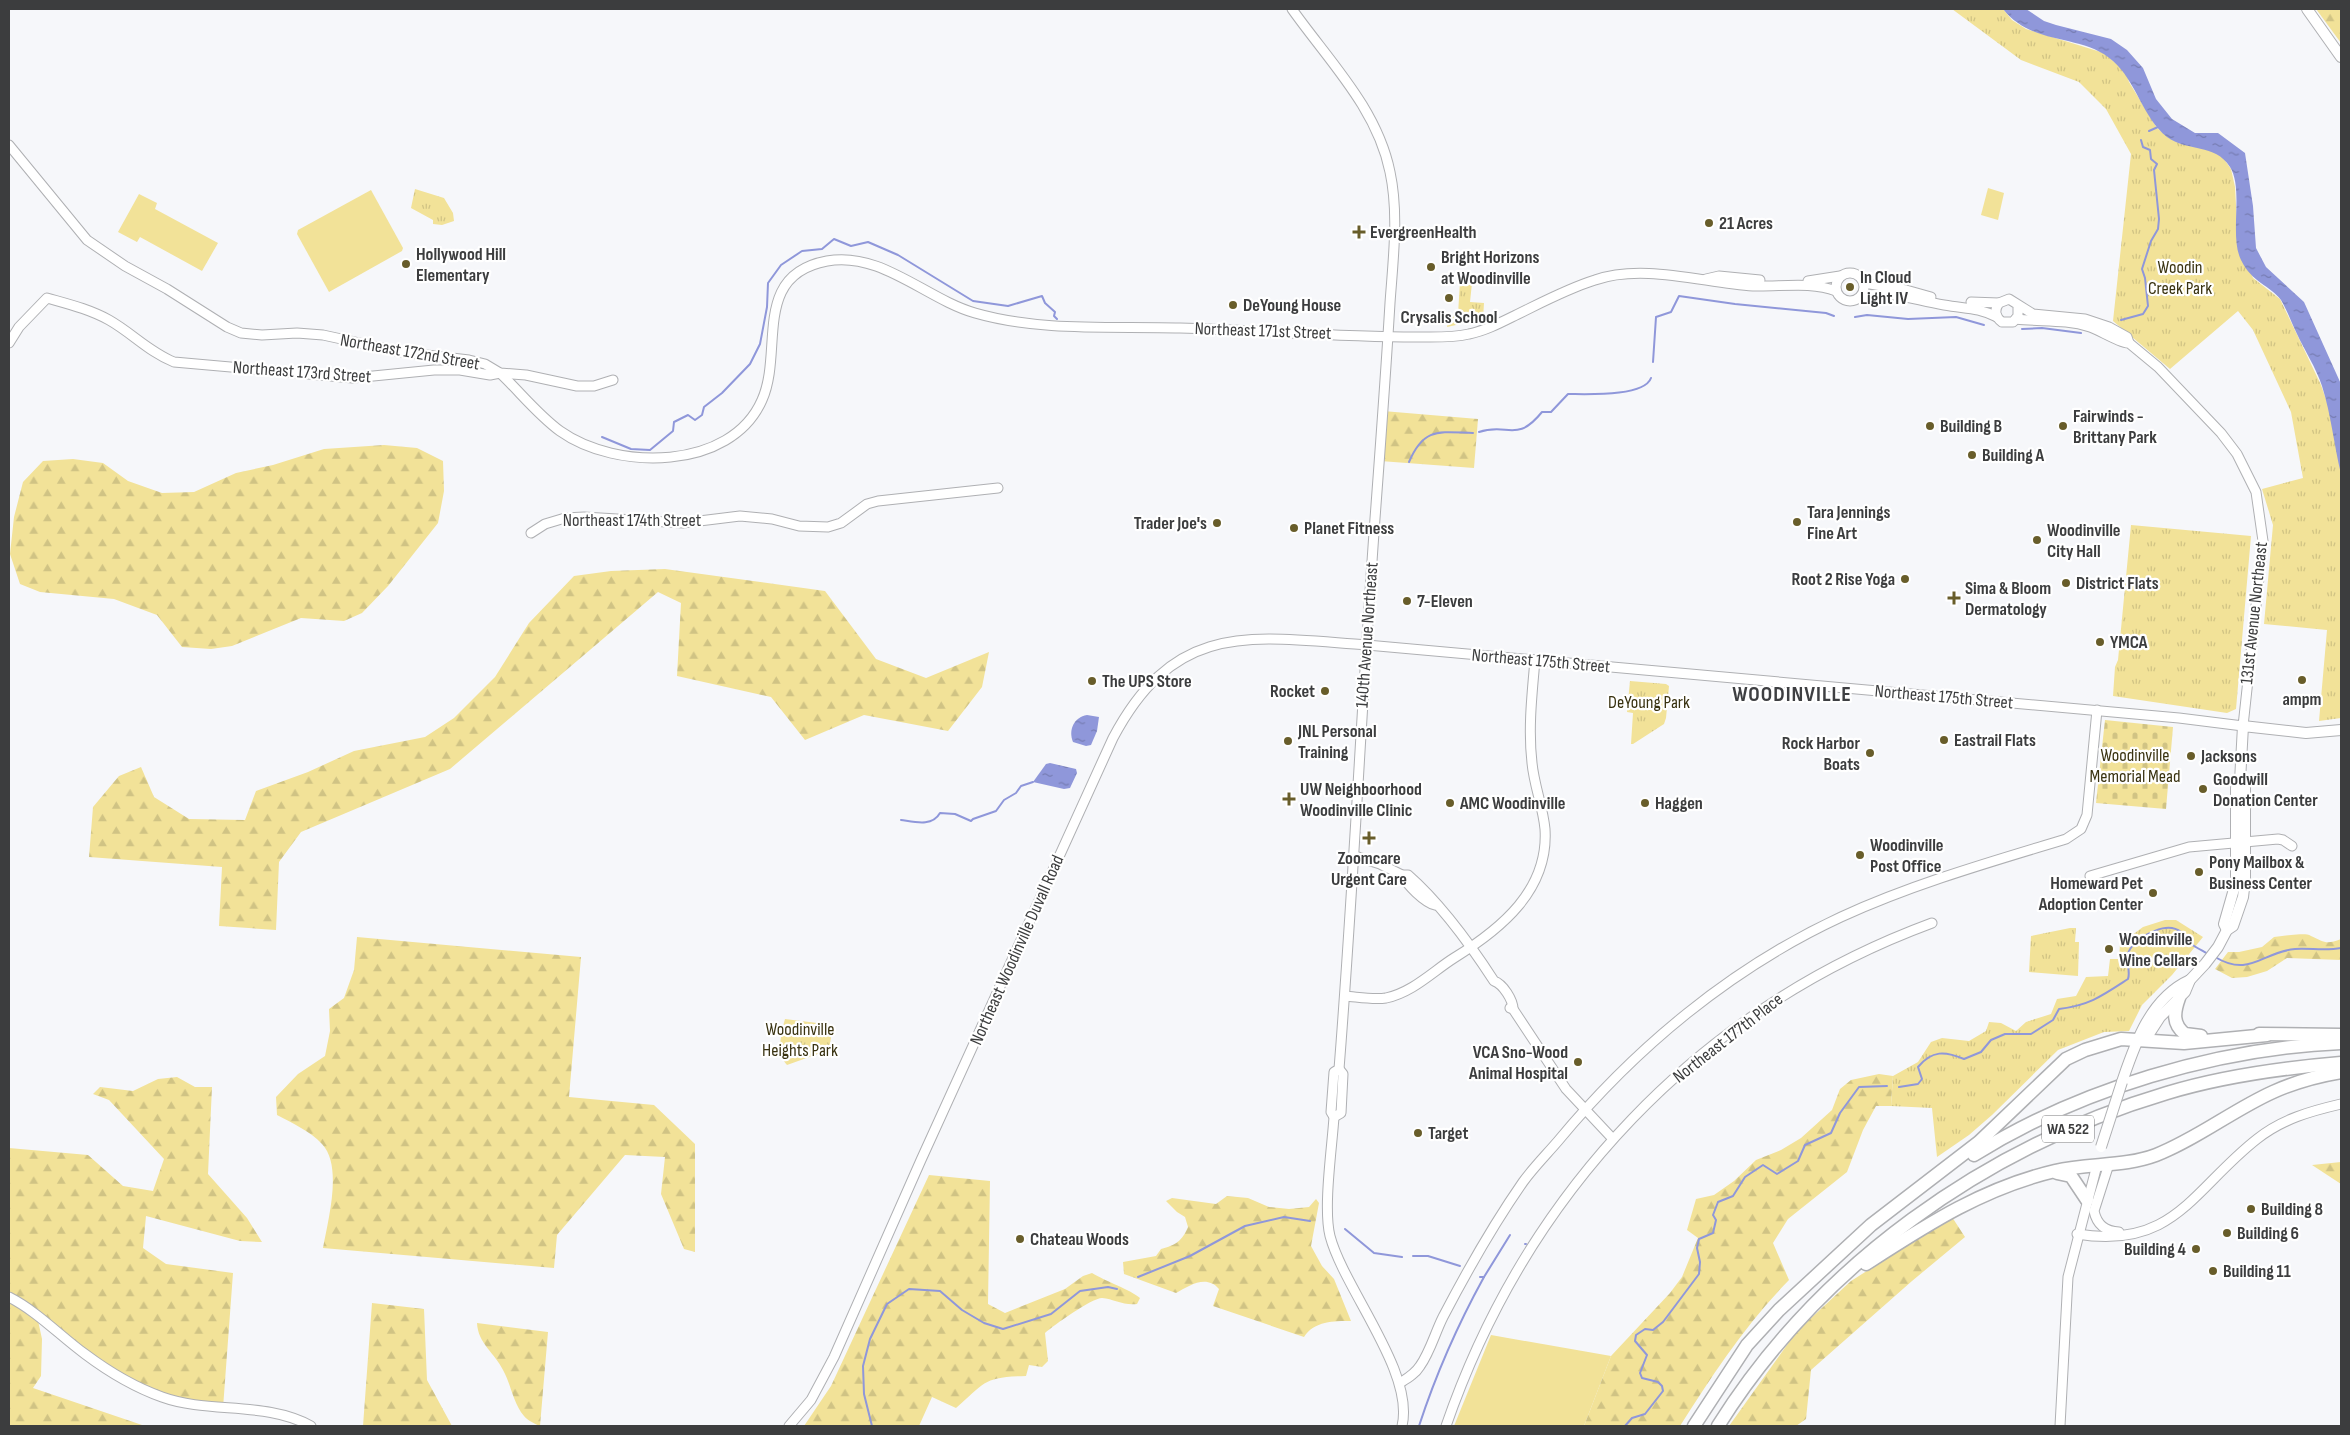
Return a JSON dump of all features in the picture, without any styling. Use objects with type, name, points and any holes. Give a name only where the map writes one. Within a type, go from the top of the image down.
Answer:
[{"type":"highway","points":[[2179,998],[2175,1017],[2177,1025],[2185,1034],[2197,1036],[2249,1033],[2267,1035]]},
{"type":"highway","points":[[1917,1191],[1979,1142],[2066,1059],[2085,1050],[2113,1041],[2184,1043],[2267,1035],[2341,1035]]},
{"type":"highway","name":"WA 522","points":[[1694,1426],[1747,1346],[1779,1310],[1871,1225],[1917,1191],[1993,1143],[2047,1117],[2123,1086],[2234,1056],[2341,1043]]},
{"type":"highway","name":"WA 522","points":[[1718,1426],[1732,1405],[1793,1328],[1834,1284],[1876,1247],[1937,1202],[2001,1162],[2052,1136],[2096,1117],[2175,1091],[2263,1072],[2341,1063]]},
{"type":"highway","points":[[1834,1284],[1945,1214],[1988,1194],[2047,1174],[2132,1162],[2159,1154],[2272,1092],[2295,1082],[2341,1072]]},
{"type":"highway","points":[[2047,1174],[2066,1174],[2071,1176],[2087,1200]]},
{"type":"main road","name":"140th Avenue Northeast","points":[[1292,9],[1360,101],[1376,128],[1390,171],[1395,215],[1355,856],[1339,1069],[1334,1072],[1331,1112],[1334,1117],[1328,1211],[1330,1235],[1335,1251],[1400,1383],[1405,1409],[1402,1426]]},
{"type":"main road","points":[[2307,9],[2341,57]]},
{"type":"main road","name":"Northeast 172nd Street","points":[[9,145],[87,240],[124,266],[167,289],[226,327],[240,333],[323,335],[401,352],[469,360],[485,364],[500,373],[526,375],[577,386],[594,386],[614,380]]},
{"type":"main road","name":"Northeast 171st Street","points":[[500,373],[561,432],[575,440],[638,457],[680,456],[721,444],[746,426],[762,400],[768,385],[774,314],[778,298],[793,276],[807,267],[822,262],[843,259],[860,262],[896,276],[968,312],[1018,322],[1061,326],[1246,330],[1388,337],[1442,337],[1471,334],[1582,285],[1618,274],[1704,279],[1718,283],[1757,286],[1823,285],[1836,291]]},
{"type":"main road","points":[[1849,272],[1854,273],[1864,283],[1906,290],[1942,299],[1998,303],[2009,299],[2033,314],[2068,315],[2094,321],[2127,337],[2129,343],[2125,344],[2106,333],[2078,324],[2054,320],[2016,320],[2006,323],[1981,309],[1876,293],[1848,301],[1840,297],[1836,291],[1836,284],[1840,276],[1849,272]]},
{"type":"main road","name":"Northeast 171st Street","points":[[1704,279],[1719,276],[1799,282],[1840,276]]},
{"type":"main road","points":[[1861,296],[1864,283]]},
{"type":"main road","name":"Northeast 173rd Street","points":[[9,343],[19,327],[47,298],[92,312],[111,321],[150,350],[174,362],[353,378],[440,370],[460,370],[490,375],[500,373]]},
{"type":"main road","points":[[1997,317],[1995,310],[1998,303]]},
{"type":"main road","points":[[2016,320],[2020,313],[2018,305]]},
{"type":"main road","name":"131st Avenue Northeast","points":[[2129,343],[2158,367],[2221,433],[2237,454],[2256,492],[2263,541],[2243,726],[2240,781],[2236,788],[2241,842],[2236,882],[2224,924],[2227,930],[2218,947],[2190,980],[2179,998],[2160,1017],[2149,1034],[2138,1041]]},
{"type":"main road","name":"Northeast 174th Street","points":[[530,533],[545,524],[565,518],[584,517],[683,524],[740,516],[772,519],[799,526],[828,527],[841,524],[867,504],[878,501],[998,488]]},
{"type":"main road","name":"Northeast Woodinville Duvall Road","points":[[790,1426],[811,1400],[834,1357],[921,1160],[1113,738],[1144,689],[1178,662],[1198,650],[1216,644],[1245,639],[1270,638],[1367,645]]},
{"type":"main road","name":"Northeast 175th Street","points":[[1367,645],[2097,710],[2306,733],[2341,730]]},
{"type":"main road","points":[[1345,996],[1385,998],[1400,994],[1472,947],[1516,910],[1527,897],[1541,865],[1545,849],[1545,829],[1532,764],[1530,741],[1535,660]]},
{"type":"main road","points":[[1400,1383],[1414,1375],[1422,1364],[1436,1330],[1477,1253],[1524,1181],[1611,1081],[1667,1029],[1708,996],[1748,969],[1804,936],[1847,914],[1903,891],[2066,839],[2081,829],[2087,815],[2097,710]]},
{"type":"main road","points":[[2090,876],[2176,850],[2278,839],[2292,846]]},
{"type":"main road","points":[[1355,856],[1380,864],[1402,875],[1408,875],[1434,899],[1435,905],[1472,947],[1494,981],[1499,983],[1513,1003],[1513,1009],[1566,1089],[1612,1138]]},
{"type":"main road","name":"Northeast 177th Place","points":[[1446,1426],[1469,1365],[1495,1309],[1519,1265],[1550,1218],[1612,1138],[1674,1078],[1750,1017],[1793,988],[1881,943],[1932,923]]},
{"type":"main road","name":"131st Avenue Northeast","points":[[2103,1165],[2101,1147],[2140,1032],[2152,1013],[2177,986],[2190,980]]},
{"type":"main road","points":[[2077,1234],[2112,1237],[2137,1233],[2156,1226],[2182,1211],[2257,1139],[2283,1122],[2312,1111],[2341,1104]]},
{"type":"main road","points":[[2060,1426],[2068,1277],[2077,1234],[2087,1200],[2103,1165]]},
{"type":"main road","points":[[2103,1165],[2094,1211],[2096,1218],[2108,1230],[2137,1233]]},
{"type":"main road","points":[[9,1298],[37,1315],[85,1354],[140,1388],[164,1398],[282,1415],[311,1426]]},
{"type":"green space","name":"Woodin Creek Park","points":[[1952,9],[2003,9],[2012,20],[2026,29],[2104,53],[2126,72],[2129,82],[2157,128],[2169,138],[2181,144],[2210,150],[2222,156],[2231,169],[2235,187],[2238,241],[2253,278],[2280,299],[2321,385],[2341,442],[2341,718],[2319,721],[2327,630],[2264,624],[2273,525],[2262,489],[2303,478],[2291,412],[2253,330],[2238,311],[2170,369],[2113,321],[2131,154],[2106,109],[2079,82],[2021,60]]},
{"type":"green space","points":[[2316,9],[2341,9],[2341,43]]},
{"type":"green space","points":[[1988,188],[2004,193],[1998,220],[1981,215]]},
{"type":"green space","points":[[415,189],[444,198],[453,213],[454,221],[442,225],[433,224],[433,220],[411,208]]},
{"type":"green space","points":[[371,190],[403,248],[402,251],[329,292],[297,234],[298,230]]},
{"type":"green space","points":[[139,194],[157,203],[155,209],[218,243],[202,271],[140,237],[137,242],[118,232]]},
{"type":"green space","points":[[1460,282],[1472,283],[1470,302],[1484,303],[1483,319],[1447,327],[1449,315],[1458,314]]},
{"type":"green space","points":[[1383,411],[1478,419],[1474,468],[1380,461]]},
{"type":"green space","points":[[384,445],[417,448],[443,461],[444,491],[438,523],[388,586],[362,613],[344,621],[301,618],[232,646],[211,649],[182,647],[157,615],[114,599],[40,592],[20,584],[10,554],[14,517],[23,482],[43,461],[73,459],[103,463],[128,481],[162,493],[194,492],[236,473],[273,465],[324,449]]},
{"type":"green space","points":[[2131,525],[2251,536],[2236,709],[2227,713],[2113,696]]},
{"type":"green space","points":[[665,569],[825,591],[876,659],[926,678],[989,652],[982,687],[948,731],[864,715],[805,740],[771,697],[677,676],[681,603],[658,592],[450,769],[301,832],[279,862],[276,930],[219,926],[222,867],[89,857],[93,807],[119,776],[141,767],[154,797],[189,819],[245,820],[256,791],[308,772],[354,751],[425,737],[454,718],[495,677],[529,623],[574,576],[611,571]]},
{"type":"green space","name":"DeYoung Park","points":[[1630,681],[1666,684],[1669,686],[1664,724],[1633,744],[1631,744],[1633,713],[1627,712]]},
{"type":"green space","name":"Woodinville Memorial Mead","points":[[2105,720],[2173,727],[2166,809],[2096,803]]},
{"type":"green space","points":[[2165,920],[2176,920],[2203,937],[2172,975],[2142,1005],[2129,1031],[2104,1032],[2058,1050],[1992,1115],[1969,1135],[1937,1157],[1932,1108],[1891,1106],[1893,1076],[1918,1062],[1931,1042],[1942,1038],[1969,1041],[1986,1031],[1989,1022],[2001,1023],[2016,1031],[2026,1022],[2051,1014],[2057,999],[2076,996],[2086,977],[2108,976],[2110,959],[2119,959],[2120,944],[2143,927]]},
{"type":"green space","points":[[2076,928],[2075,942],[2079,942],[2078,976],[2029,972],[2031,936]]},
{"type":"green space","points":[[2309,935],[2328,942],[2341,939],[2341,960],[2287,958],[2267,971],[2247,977],[2232,978],[2215,969],[2228,952],[2239,952],[2262,947],[2274,937]]},
{"type":"green space","points":[[357,937],[581,957],[569,1097],[654,1105],[695,1144],[695,1252],[684,1249],[661,1194],[665,1157],[625,1155],[557,1235],[554,1268],[323,1248],[332,1194],[332,1166],[322,1144],[312,1135],[277,1115],[276,1097],[298,1074],[325,1056],[330,1031],[329,1009],[344,998],[354,970]]},
{"type":"green space","name":"Woodinville Heights Park","points":[[785,1019],[833,1025],[829,1050],[787,1065],[780,1049]]},
{"type":"green space","points":[[1879,1074],[1893,1076],[1891,1106],[1876,1106],[1863,1130],[1847,1172],[1788,1219],[1773,1243],[1789,1280],[1744,1332],[1680,1426],[1584,1426],[1611,1356],[1670,1293],[1682,1277],[1698,1238],[1687,1230],[1696,1199],[1714,1195],[1734,1181],[1756,1160],[1781,1150],[1801,1138],[1832,1110],[1840,1089],[1851,1080]]},
{"type":"green space","points":[[177,1077],[195,1087],[212,1087],[208,1174],[247,1218],[262,1242],[240,1241],[146,1216],[143,1248],[166,1264],[233,1273],[223,1408],[188,1403],[140,1388],[37,1316],[42,1339],[41,1376],[33,1388],[145,1426],[9,1426],[9,1148],[88,1155],[123,1186],[153,1191],[164,1159],[109,1100],[93,1094],[100,1087],[133,1091],[158,1079]]},
{"type":"green space","points":[[2341,1162],[2341,1184],[2312,1165]]},
{"type":"green space","points":[[929,1175],[990,1181],[988,1304],[1005,1313],[1065,1289],[1083,1276],[1092,1273],[1140,1298],[1137,1304],[1132,1304],[1102,1298],[1082,1307],[1045,1333],[1048,1361],[1042,1367],[1029,1365],[1026,1376],[1001,1378],[986,1383],[956,1408],[932,1397],[919,1426],[804,1426],[831,1386]]},
{"type":"green space","points":[[1227,1196],[1248,1198],[1269,1207],[1289,1209],[1309,1207],[1316,1199],[1319,1203],[1311,1246],[1322,1266],[1334,1279],[1351,1321],[1319,1325],[1304,1337],[1213,1306],[1219,1289],[1209,1282],[1186,1287],[1176,1293],[1124,1274],[1123,1262],[1156,1256],[1161,1249],[1178,1242],[1186,1232],[1188,1227],[1185,1217],[1166,1201],[1172,1198],[1216,1204]]},
{"type":"green space","points":[[1952,1217],[1965,1237],[1811,1370],[1806,1419],[1796,1426],[1729,1426],[1797,1331],[1851,1281]]},
{"type":"green space","points":[[372,1303],[424,1309],[427,1380],[452,1426],[363,1426]]},
{"type":"green space","points":[[477,1323],[548,1332],[540,1426],[527,1419],[520,1411],[500,1364],[480,1337]]},
{"type":"green space","points":[[1491,1335],[1611,1356],[1584,1426],[1454,1426]]},
{"type":"water","points":[[2003,9],[2026,9],[2044,21],[2111,39],[2127,50],[2143,68],[2156,99],[2172,119],[2195,133],[2218,133],[2245,153],[2253,206],[2256,248],[2266,267],[2304,302],[2341,384],[2341,474],[2328,407],[2317,373],[2281,300],[2250,274],[2241,260],[2236,238],[2236,187],[2230,167],[2217,154],[2183,145],[2167,137],[2152,120],[2121,69],[2101,52],[2087,46],[2043,35],[2028,29],[2015,21]]},
{"type":"water","points":[[1082,716],[1099,717],[1097,731],[1091,745],[1086,746],[1073,742],[1071,733],[1076,721]]},
{"type":"water","points":[[1050,763],[1076,769],[1077,773],[1070,788],[1064,789],[1033,782],[1046,764]]},
{"type":"waterway","points":[[2149,131],[2158,127]]},
{"type":"waterway","points":[[2121,320],[2143,314],[2148,306],[2145,278],[2142,269],[2151,241],[2158,229],[2159,219],[2154,170],[2157,164],[2151,159],[2150,150],[2143,147],[2141,140]]},
{"type":"waterway","points":[[602,437],[631,449],[650,450],[673,431],[674,422],[688,415],[695,420],[702,415],[704,407],[722,393],[750,364],[760,344],[767,307],[768,283],[781,265],[802,251],[822,249],[834,239],[851,246],[868,242],[898,255],[973,301],[1008,306],[1042,296],[1045,303],[1055,312],[1054,316],[1057,319]]},
{"type":"waterway","points":[[1653,362],[1656,317],[1671,312],[1679,296],[1735,304],[1826,313],[1834,316]]},
{"type":"waterway","points":[[1855,317],[1867,315],[1908,319],[1956,317],[1984,325]]},
{"type":"waterway","points":[[2022,329],[2042,328],[2081,333]]},
{"type":"waterway","points":[[1479,432],[1497,429],[1518,430],[1533,422],[1542,412],[1551,412],[1568,394],[1600,394],[1638,389],[1651,378]]},
{"type":"waterway","points":[[1409,462],[1415,451],[1427,437],[1434,434],[1451,432],[1473,433]]},
{"type":"waterway","points":[[901,820],[928,822],[940,813],[955,814],[971,821],[996,811],[1004,800],[1016,793],[1021,786],[1033,782]]},
{"type":"waterway","points":[[1899,1087],[1918,1084],[1922,1079],[1918,1067],[1928,1057],[1939,1054],[1951,1054],[1964,1059],[1981,1052],[1991,1040],[2005,1034],[2031,1034],[2053,1020],[2059,1009],[2088,1002],[2111,990],[2128,979],[2127,956],[2135,943],[2144,936],[2162,928],[2177,929],[2191,944],[2208,954]]},
{"type":"waterway","points":[[2215,957],[2227,963],[2238,965],[2256,962],[2274,954],[2295,949],[2341,948]]},
{"type":"waterway","points":[[1625,1426],[1632,1418],[1645,1414],[1663,1391],[1662,1386],[1658,1382],[1642,1378],[1640,1373],[1647,1355],[1635,1341],[1636,1335],[1645,1329],[1653,1330],[1663,1322],[1699,1274],[1700,1262],[1697,1248],[1699,1239],[1713,1233],[1716,1220],[1713,1215],[1718,1202],[1733,1196],[1745,1177],[1763,1165],[1777,1174],[1798,1161],[1805,1145],[1831,1133],[1840,1113],[1859,1087],[1887,1086]]},
{"type":"waterway","points":[[1138,1277],[1190,1256],[1245,1226],[1284,1217],[1310,1221]]},
{"type":"waterway","points":[[1345,1229],[1374,1253],[1402,1257]]},
{"type":"waterway","points":[[1480,1277],[1484,1277],[1510,1235]]},
{"type":"waterway","points":[[1413,1256],[1428,1256],[1460,1266]]},
{"type":"waterway","points":[[1419,1426],[1448,1350],[1484,1277]]},
{"type":"waterway","points":[[872,1426],[864,1394],[863,1366],[870,1339],[887,1304],[909,1289],[940,1291],[962,1310],[984,1323],[1003,1329],[1051,1314],[1080,1291],[1108,1287],[1117,1289]]},
{"type":"place","name":"21 Acres","points":[[1709,223]]},
{"type":"place","name":"EvergreenHealth","points":[[1359,232]]},
{"type":"place","name":"Hollywood Hill Elementary","points":[[406,264]]},
{"type":"place","name":"Bright Horizons at Woodinville","points":[[1431,267]]},
{"type":"place","name":"In Cloud Light IV","points":[[1850,287]]},
{"type":"place","name":"Crysalis School","points":[[1449,298]]},
{"type":"place","name":"DeYoung House","points":[[1233,305]]},
{"type":"place","name":"Building B","points":[[1930,426]]},
{"type":"place","name":"Fairwinds - Brittany Park","points":[[2063,426]]},
{"type":"place","name":"Building A","points":[[1972,455]]},
{"type":"place","name":"Tara Jennings Fine Art","points":[[1797,522]]},
{"type":"place","name":"Trader Joe's","points":[[1217,523]]},
{"type":"place","name":"Planet Fitness","points":[[1294,528]]},
{"type":"place","name":"Woodinville City Hall","points":[[2037,540]]},
{"type":"place","name":"Root 2 Rise Yoga","points":[[1905,579]]},
{"type":"place","name":"District Flats","points":[[2066,583]]},
{"type":"place","name":"Sima & Bloom Dermatology","points":[[1954,598]]},
{"type":"place","name":"7-Eleven","points":[[1407,601]]},
{"type":"place","name":"YMCA","points":[[2100,642]]},
{"type":"place","name":"ampm","points":[[2302,680]]},
{"type":"place","name":"The UPS Store","points":[[1092,681]]},
{"type":"place","name":"Rocket","points":[[1325,691]]},
{"type":"place","name":"Eastrail Flats","points":[[1944,740]]},
{"type":"place","name":"JNL Personal Training","points":[[1288,741]]},
{"type":"place","name":"Rock Harbor Boats","points":[[1870,753]]},
{"type":"place","name":"Jacksons","points":[[2191,756]]},
{"type":"place","name":"Goodwill Donation Center","points":[[2203,789]]},
{"type":"place","name":"UW Neighboorhood Woodinville Clinic","points":[[1289,799]]},
{"type":"place","name":"AMC Woodinville","points":[[1450,803]]},
{"type":"place","name":"Haggen","points":[[1645,803]]},
{"type":"place","name":"Zoomcare Urgent Care","points":[[1369,838]]},
{"type":"place","name":"Woodinville Post Office","points":[[1860,855]]},
{"type":"place","name":"Pony Mailbox & Business Center","points":[[2199,872]]},
{"type":"place","name":"Homeward Pet Adoption Center","points":[[2153,893]]},
{"type":"place","name":"Woodinville Wine Cellars","points":[[2109,949]]},
{"type":"place","name":"VCA Sno-Wood Animal Hospital","points":[[1578,1062]]},
{"type":"place","name":"Target","points":[[1418,1133]]},
{"type":"place","name":"Building 8","points":[[2251,1209]]},
{"type":"place","name":"Building 6","points":[[2227,1233]]},
{"type":"place","name":"Chateau Woods","points":[[1020,1239]]},
{"type":"place","name":"Building 4","points":[[2196,1249]]},
{"type":"place","name":"Building 11","points":[[2213,1271]]},
{"type":"district","name":"WOODINVILLE","points":[[1792,694]]}]
